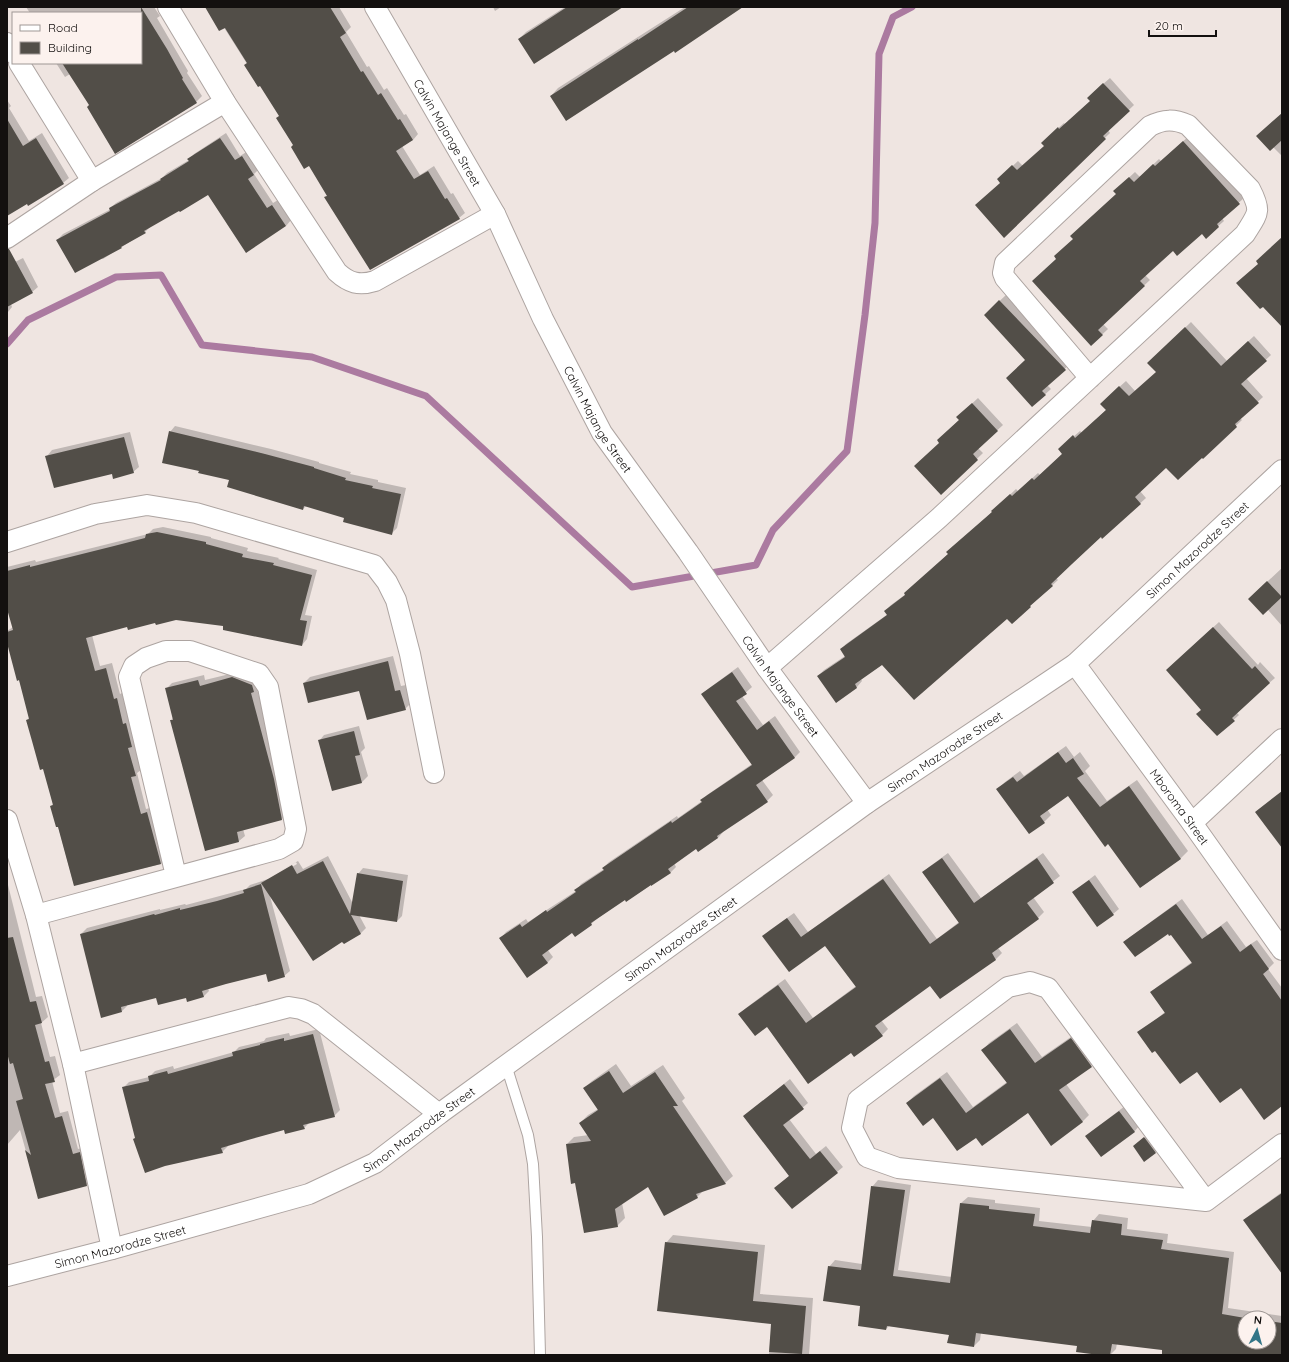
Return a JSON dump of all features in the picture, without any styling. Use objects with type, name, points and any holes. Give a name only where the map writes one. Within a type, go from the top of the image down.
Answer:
[{"type":"street","points":[[168,7],[225,102],[337,272],[345,280],[356,283],[375,281],[495,214]]},
{"type":"street","name":"Calvin Majange Street","points":[[375,7],[495,214],[543,319],[602,433],[688,552],[767,668],[867,803]]},
{"type":"street","points":[[20,64],[92,181]]},
{"type":"street","points":[[7,238],[92,181],[225,102]]},
{"type":"street","points":[[767,668],[939,518],[1246,234],[1258,213],[1257,202],[1250,189],[1188,125],[1180,122],[1170,120],[1160,121],[1150,126],[1005,263],[1003,274],[1005,278],[1090,378]]},
{"type":"street","name":"Simon Mazorodze Street","points":[[7,1276],[112,1249],[309,1194],[375,1163],[439,1114],[867,803],[1075,664],[1282,470]]},
{"type":"street","points":[[7,542],[95,514],[147,505],[196,512],[374,566],[387,582],[396,600],[410,654],[434,773]]},
{"type":"street","points":[[36,914],[279,849],[293,841],[296,829],[268,687],[259,674],[190,651],[166,651],[146,658],[134,666],[129,677],[176,876]]},
{"type":"street","name":"Mboroma Street","points":[[1075,664],[1282,950]]},
{"type":"street","points":[[1192,824],[1282,738]]},
{"type":"street","points":[[7,820],[36,914],[73,1064],[112,1249]]},
{"type":"street","points":[[1206,1201],[1048,988],[1030,982],[1008,987],[858,1100],[852,1128],[867,1157],[898,1168],[1206,1201],[1282,1144]]},
{"type":"street","points":[[73,1064],[289,1007],[301,1009],[314,1014],[439,1114]]},
{"type":"lane","points":[[506,1065],[528,1135],[533,1164],[537,1237],[540,1355]]},
{"type":"building","points":[[141,7],[167,49],[183,78],[182,79],[197,103],[115,154],[87,107],[89,105],[63,64],[142,64]]},
{"type":"building","points":[[205,7],[330,7],[346,33],[340,37],[361,72],[363,71],[378,95],[381,93],[413,140],[396,151],[414,179],[428,171],[445,199],[447,198],[460,219],[370,270],[324,197],[327,196],[309,166],[304,169],[291,147],[293,145],[276,118],[279,116],[260,86],[258,87],[244,65],[247,63],[225,28],[219,31]]},
{"type":"building","points":[[567,7],[623,7],[534,64],[518,39]]},
{"type":"building","points":[[688,7],[743,7],[675,53],[674,51],[566,121],[550,96]]},
{"type":"building","points":[[1103,83],[1130,111],[1103,136],[1106,139],[1004,238],[975,205],[1000,183],[997,179],[1012,165],[1017,170],[1044,146],[1041,143],[1090,101],[1087,98]]},
{"type":"building","points":[[1282,113],[1282,140],[1270,151],[1256,136]]},
{"type":"building","points":[[7,119],[23,146],[36,138],[64,184],[28,206],[27,204],[7,216]]},
{"type":"building","points":[[220,138],[235,160],[242,156],[254,175],[248,179],[267,208],[272,205],[286,226],[246,253],[208,195],[144,231],[146,233],[121,247],[122,248],[75,273],[56,240],[110,211],[109,208],[161,180],[160,179],[189,161],[187,159]]},
{"type":"building","points":[[1183,141],[1240,204],[1217,224],[1219,227],[1206,239],[1202,234],[1177,256],[1173,251],[1140,281],[1145,286],[1098,330],[1103,335],[1091,346],[1032,281],[1056,259],[1054,256],[1073,239],[1070,236],[1116,194],[1113,191],[1129,177],[1134,182],[1153,164],[1155,166]]},
{"type":"building","points":[[1282,237],[1282,327],[1263,307],[1260,309],[1236,283],[1258,264],[1256,261]]},
{"type":"building","points":[[7,249],[9,249],[33,293],[7,307]]},
{"type":"building","points":[[999,300],[1066,370],[1042,391],[1046,395],[1032,407],[1006,378],[1025,360],[984,315]]},
{"type":"building","points":[[1185,327],[1221,366],[1248,341],[1267,361],[1241,384],[1259,403],[1235,424],[1237,427],[1178,480],[1166,468],[1135,497],[1141,504],[1102,539],[1101,537],[1072,564],[1051,584],[1053,586],[1030,606],[1031,607],[1012,624],[1007,619],[914,700],[882,665],[855,684],[857,688],[836,703],[817,676],[845,657],[840,649],[887,615],[884,611],[905,595],[904,593],[948,554],[946,552],[992,512],[991,511],[1010,494],[1012,496],[1032,478],[1034,480],[1062,454],[1058,449],[1073,435],[1075,438],[1106,410],[1100,404],[1119,386],[1129,396],[1156,372],[1147,363]]},
{"type":"building","points":[[972,403],[998,431],[973,454],[978,460],[941,495],[914,466],[939,443],[937,440],[959,420],[956,417]]},
{"type":"building","points":[[169,431],[314,467],[346,478],[345,480],[373,486],[372,488],[401,494],[392,535],[343,522],[344,518],[304,506],[303,510],[227,487],[229,480],[198,473],[199,471],[162,463]]},
{"type":"building","points":[[124,437],[134,473],[113,479],[112,474],[54,488],[45,456]]},
{"type":"building","points":[[157,532],[206,542],[206,544],[243,554],[242,557],[274,563],[273,565],[312,575],[300,620],[307,621],[302,646],[223,630],[223,626],[176,620],[156,625],[155,623],[128,630],[127,627],[86,638],[95,671],[106,668],[114,699],[117,698],[123,724],[126,723],[132,747],[128,748],[136,776],[131,777],[141,814],[147,812],[161,864],[74,886],[58,827],[56,827],[50,806],[53,805],[43,769],[40,770],[26,720],[29,719],[19,680],[17,681],[7,643],[7,632],[13,630],[7,609],[7,571],[30,565],[30,567],[145,538],[146,534]]},
{"type":"building","points":[[1267,581],[1282,597],[1263,615],[1248,599]]},
{"type":"building","points":[[1213,627],[1252,669],[1255,666],[1270,683],[1232,718],[1235,721],[1217,736],[1196,714],[1201,710],[1166,670]]},
{"type":"building","points":[[388,661],[395,691],[400,690],[406,710],[367,720],[359,691],[308,703],[303,683]]},
{"type":"building","points":[[732,672],[747,694],[736,701],[757,730],[769,721],[795,758],[756,785],[768,802],[717,836],[718,838],[698,852],[696,849],[668,869],[671,873],[626,902],[625,900],[591,923],[592,925],[575,937],[572,933],[542,955],[548,963],[527,978],[499,938],[520,924],[522,927],[546,910],[547,912],[576,892],[574,890],[604,870],[602,868],[671,821],[672,823],[702,802],[700,800],[752,765],[701,694]]},
{"type":"building","points":[[232,677],[252,685],[254,692],[251,693],[274,779],[282,820],[237,832],[239,842],[205,851],[170,720],[173,720],[165,688],[198,680],[200,686]]},
{"type":"building","points":[[354,731],[360,755],[355,756],[362,783],[332,791],[318,740]]},
{"type":"building","points":[[1058,752],[1066,763],[1073,758],[1084,774],[1077,778],[1100,807],[1129,786],[1181,859],[1140,888],[1108,844],[1105,847],[1068,796],[1040,816],[1045,823],[1029,834],[996,789],[1013,777],[1017,782]]},
{"type":"building","points":[[1282,791],[1282,848],[1255,812]]},
{"type":"building","points":[[942,858],[974,903],[1037,858],[1054,883],[1027,903],[1039,919],[992,953],[996,960],[940,999],[930,986],[875,1026],[883,1036],[854,1057],[851,1053],[808,1084],[767,1027],[755,1036],[738,1014],[778,985],[806,1023],[856,987],[825,946],[789,972],[762,936],[787,918],[801,937],[883,879],[930,944],[959,923],[922,872]]},
{"type":"building","points":[[323,861],[350,914],[357,873],[403,881],[397,922],[351,915],[361,934],[344,944],[342,942],[313,961],[261,883],[292,865],[297,874]]},
{"type":"building","points":[[1089,880],[1114,915],[1097,927],[1072,892]]},
{"type":"building","points":[[261,884],[285,977],[268,982],[266,974],[226,984],[202,991],[204,997],[187,1002],[186,998],[158,1005],[156,998],[121,1007],[122,1012],[101,1018],[80,934],[154,914],[180,908],[180,910],[217,901],[244,893],[243,890]]},
{"type":"building","points":[[1176,904],[1202,939],[1221,926],[1240,952],[1251,944],[1269,969],[1263,974],[1282,1001],[1282,1106],[1264,1120],[1241,1088],[1220,1103],[1197,1072],[1180,1084],[1155,1051],[1152,1053],[1137,1032],[1165,1013],[1150,992],[1192,963],[1171,935],[1169,936],[1168,934],[1135,957],[1123,942]]},
{"type":"building","points":[[13,937],[30,1002],[36,1001],[42,1023],[35,1025],[45,1062],[49,1061],[55,1082],[45,1084],[55,1118],[62,1116],[73,1154],[80,1152],[87,1186],[38,1199],[25,1150],[31,1155],[16,1101],[23,1099],[13,1063],[10,1064],[7,1053],[7,938]]},
{"type":"building","points":[[1010,1029],[1035,1063],[1071,1038],[1092,1067],[1059,1090],[1083,1122],[1051,1146],[1028,1113],[982,1146],[976,1138],[957,1151],[933,1118],[923,1126],[906,1103],[940,1078],[966,1113],[1007,1083],[981,1050]]},
{"type":"building","points":[[313,1034],[335,1117],[303,1125],[305,1129],[285,1134],[284,1130],[221,1148],[223,1153],[165,1166],[145,1173],[133,1139],[135,1138],[122,1087],[149,1081],[148,1076],[167,1071],[168,1074],[233,1056],[232,1052],[260,1044],[284,1038],[284,1041]]},
{"type":"building","points":[[609,1071],[623,1093],[655,1072],[678,1106],[673,1106],[726,1184],[696,1194],[698,1198],[664,1216],[648,1187],[615,1209],[618,1227],[584,1233],[575,1183],[571,1184],[566,1144],[591,1141],[579,1123],[598,1110],[583,1088]]},
{"type":"building","points":[[784,1084],[804,1109],[783,1125],[810,1159],[820,1151],[838,1173],[792,1209],[774,1188],[789,1176],[743,1116]]},
{"type":"building","points":[[1119,1111],[1135,1132],[1101,1157],[1085,1136]]},
{"type":"building","points":[[1144,1137],[1156,1153],[1144,1162],[1133,1146]]},
{"type":"building","points":[[871,1186],[905,1190],[893,1276],[950,1283],[960,1203],[989,1206],[989,1209],[1035,1214],[1033,1226],[1090,1233],[1092,1220],[1122,1224],[1121,1235],[1163,1240],[1161,1249],[1229,1258],[1222,1314],[1237,1317],[1237,1350],[1277,1350],[1277,1322],[1282,1323],[1282,1355],[1173,1355],[1162,1354],[1162,1350],[1112,1344],[1110,1355],[1099,1355],[1076,1352],[1077,1346],[976,1333],[974,1347],[947,1343],[949,1335],[887,1326],[886,1330],[858,1326],[860,1306],[823,1301],[828,1266],[861,1270]]},
{"type":"building","points":[[1282,1193],[1282,1274],[1243,1220]]},
{"type":"building","points":[[665,1242],[758,1252],[753,1301],[806,1306],[802,1354],[769,1352],[771,1324],[657,1311]]},
{"type":"waterway","points":[[7,344],[28,320],[116,277],[161,275],[202,345],[312,357],[426,396],[632,587],[756,565],[773,530],[847,451],[865,315],[875,223],[879,54],[893,17],[912,7]]}]
